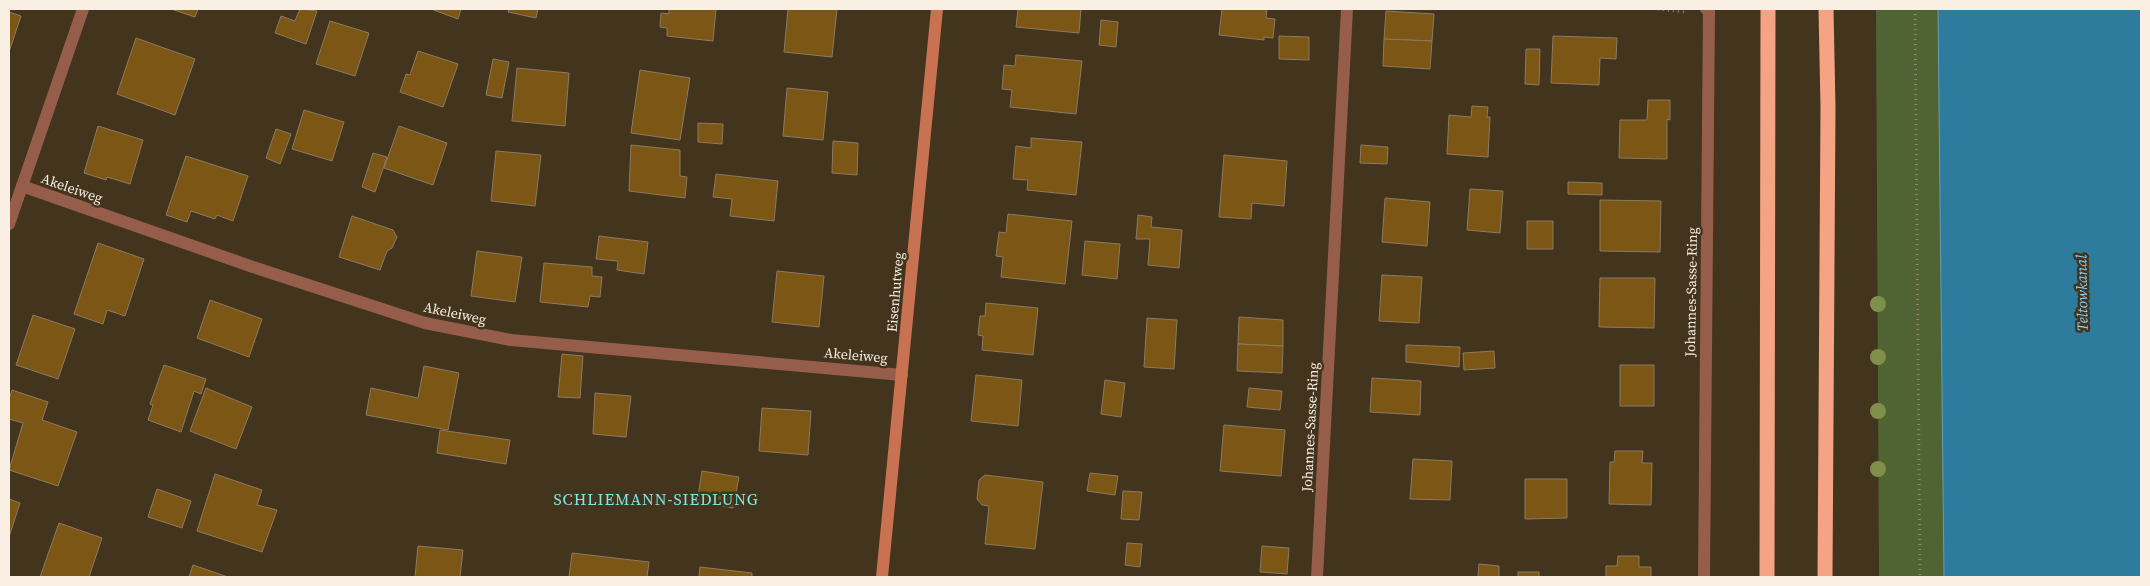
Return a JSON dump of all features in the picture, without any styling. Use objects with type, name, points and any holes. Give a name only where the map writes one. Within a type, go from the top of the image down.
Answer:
[{"type":"highway","points":[[1767,577],[1768,9]]},
{"type":"highway","points":[[1825,577],[1828,107],[1826,9]]},
{"type":"street","name":"Akeleiweg","points":[[9,224],[83,9]]},
{"type":"street","name":"Eisenhutweg","points":[[882,577],[937,9]]},
{"type":"street","name":"Johannes-Sasse-Ring","points":[[1317,577],[1347,9]]},
{"type":"street","name":"Johannes-Sasse-Ring","points":[[1704,577],[1708,20],[1708,10],[1706,9]]},
{"type":"street","name":"Akeleiweg","points":[[22,186],[253,267],[425,323],[521,341],[902,374]]},
{"type":"path","points":[[1915,9],[1920,577]]},
{"type":"green space","points":[[1876,9],[1938,9],[1944,577],[1879,577]]},
{"type":"water","name":"Teltowkanal","points":[[1938,9],[2141,9],[2141,577],[1944,577]]},
{"type":"building","points":[[171,9],[198,9],[195,17]]},
{"type":"building","points":[[300,9],[317,11],[306,44],[275,33],[281,16],[295,21]]},
{"type":"building","points":[[431,9],[461,9],[458,19]]},
{"type":"building","points":[[509,9],[538,9],[536,18],[508,12]]},
{"type":"building","points":[[669,9],[716,9],[713,41],[667,36],[667,28],[660,27],[661,13],[669,14]]},
{"type":"building","points":[[788,9],[837,9],[832,57],[784,52]]},
{"type":"building","points":[[1018,9],[1081,9],[1079,33],[1016,27]]},
{"type":"building","points":[[1222,9],[1267,9],[1266,18],[1275,19],[1273,38],[1264,37],[1264,40],[1219,35]]},
{"type":"building","points":[[1386,11],[1434,14],[1432,41],[1384,39]]},
{"type":"building","points":[[9,12],[21,16],[9,52]]},
{"type":"building","points":[[1101,20],[1118,22],[1116,47],[1099,45]]},
{"type":"building","points":[[330,21],[369,33],[355,76],[316,64]]},
{"type":"building","points":[[1279,36],[1309,37],[1309,60],[1279,59]]},
{"type":"building","points":[[1553,36],[1617,38],[1616,59],[1600,58],[1599,85],[1551,83]]},
{"type":"building","points":[[136,38],[195,59],[175,115],[117,94]]},
{"type":"building","points":[[1384,39],[1432,41],[1430,69],[1383,66]]},
{"type":"building","points":[[1526,49],[1540,49],[1539,85],[1525,84]]},
{"type":"building","points":[[418,51],[458,64],[443,107],[400,92],[406,74],[410,75]]},
{"type":"building","points":[[1016,55],[1082,61],[1076,114],[1010,107],[1012,90],[1002,89],[1004,65],[1015,66]]},
{"type":"building","points":[[493,59],[509,62],[502,98],[486,95]]},
{"type":"building","points":[[517,68],[569,73],[565,126],[512,121]]},
{"type":"building","points":[[640,70],[690,78],[680,140],[631,133]]},
{"type":"building","points":[[787,88],[828,92],[823,140],[783,136]]},
{"type":"building","points":[[1648,100],[1670,100],[1670,120],[1667,119],[1667,159],[1619,158],[1620,120],[1647,120]]},
{"type":"building","points":[[1472,106],[1488,107],[1487,117],[1490,117],[1488,157],[1447,154],[1449,115],[1471,117]]},
{"type":"building","points":[[304,110],[344,122],[332,161],[292,149]]},
{"type":"building","points":[[698,123],[723,124],[722,144],[698,142]]},
{"type":"building","points":[[98,126],[143,140],[130,184],[107,177],[106,180],[84,173]]},
{"type":"building","points":[[399,126],[447,143],[433,185],[384,168]]},
{"type":"building","points":[[276,129],[291,134],[280,164],[266,158]]},
{"type":"building","points":[[1031,138],[1082,142],[1076,195],[1027,190],[1028,180],[1013,179],[1016,146],[1031,148]]},
{"type":"building","points":[[833,141],[858,143],[857,175],[832,173]]},
{"type":"building","points":[[631,145],[680,150],[680,176],[687,177],[685,198],[629,191]]},
{"type":"building","points":[[1361,145],[1388,147],[1387,164],[1360,163]]},
{"type":"building","points":[[496,151],[541,155],[535,206],[491,201]]},
{"type":"building","points":[[373,153],[387,157],[375,192],[362,187]]},
{"type":"building","points":[[1224,155],[1287,161],[1284,206],[1252,203],[1251,219],[1219,217]]},
{"type":"building","points":[[186,156],[248,176],[233,221],[217,215],[215,219],[191,211],[187,222],[166,215]]},
{"type":"building","points":[[716,174],[778,181],[774,221],[730,216],[732,199],[713,197]]},
{"type":"building","points":[[1568,182],[1602,183],[1602,195],[1568,194]]},
{"type":"building","points":[[1470,189],[1503,191],[1500,233],[1467,230]]},
{"type":"building","points":[[1385,198],[1430,202],[1427,246],[1382,242]]},
{"type":"building","points":[[1600,200],[1661,201],[1660,252],[1600,251]]},
{"type":"building","points":[[1008,214],[1072,221],[1065,284],[1001,277],[1003,257],[996,256],[999,232],[1006,233]]},
{"type":"building","points":[[1138,215],[1152,217],[1151,227],[1182,230],[1179,268],[1148,265],[1150,239],[1136,239]]},
{"type":"building","points":[[352,216],[393,230],[397,237],[392,248],[387,251],[380,270],[339,257]]},
{"type":"building","points":[[1527,221],[1553,221],[1553,249],[1527,249]]},
{"type":"building","points":[[599,236],[648,242],[644,274],[617,270],[618,261],[596,259]]},
{"type":"building","points":[[1085,241],[1120,244],[1117,279],[1082,275]]},
{"type":"building","points":[[98,243],[144,259],[125,316],[107,310],[103,324],[74,314]]},
{"type":"building","points":[[477,251],[522,257],[515,302],[471,296]]},
{"type":"building","points":[[544,263],[592,267],[592,276],[602,277],[600,297],[590,296],[588,307],[540,302]]},
{"type":"building","points":[[777,271],[824,276],[819,327],[772,322]]},
{"type":"building","points":[[1382,275],[1422,277],[1419,323],[1379,321]]},
{"type":"building","points":[[1600,278],[1655,278],[1654,328],[1599,327]]},
{"type":"building","points":[[210,300],[262,319],[249,357],[197,338]]},
{"type":"building","points":[[986,303],[1038,308],[1033,355],[982,350],[983,336],[978,335],[980,316],[985,316]]},
{"type":"building","points":[[33,315],[75,329],[58,379],[16,365]]},
{"type":"building","points":[[1239,317],[1283,320],[1283,346],[1238,344]]},
{"type":"building","points":[[1147,318],[1177,320],[1174,369],[1144,367]]},
{"type":"building","points":[[1238,344],[1283,346],[1282,373],[1237,371]]},
{"type":"building","points":[[1406,345],[1460,347],[1459,367],[1406,362]]},
{"type":"building","points":[[1494,351],[1495,368],[1464,370],[1463,353]]},
{"type":"building","points":[[562,354],[583,356],[580,398],[558,397]]},
{"type":"building","points":[[164,365],[206,379],[201,394],[194,391],[181,432],[148,420],[153,405],[150,404]]},
{"type":"building","points":[[1620,365],[1654,365],[1654,406],[1620,406]]},
{"type":"building","points":[[424,366],[459,373],[448,430],[366,415],[371,388],[418,398]]},
{"type":"building","points":[[976,375],[1022,380],[1018,426],[971,421]]},
{"type":"building","points":[[1372,378],[1421,381],[1420,415],[1370,412]]},
{"type":"building","points":[[1105,380],[1125,383],[1121,417],[1101,414]]},
{"type":"building","points":[[206,388],[252,407],[236,449],[190,431]]},
{"type":"building","points":[[1249,388],[1282,391],[1280,410],[1247,407]]},
{"type":"building","points":[[12,390],[48,402],[42,420],[77,432],[58,486],[9,470],[23,423],[9,419],[9,399]]},
{"type":"building","points":[[595,393],[631,396],[626,437],[593,434]]},
{"type":"building","points":[[762,408],[811,411],[808,455],[759,451]]},
{"type":"building","points":[[1224,425],[1285,430],[1281,476],[1220,471]]},
{"type":"building","points":[[440,430],[510,440],[506,464],[437,453]]},
{"type":"building","points":[[1615,451],[1643,451],[1642,463],[1652,463],[1651,505],[1609,504],[1610,462],[1614,462]]},
{"type":"building","points":[[1413,459],[1452,461],[1450,500],[1410,499]]},
{"type":"building","points":[[702,471],[739,477],[733,508],[697,502]]},
{"type":"building","points":[[1090,473],[1118,476],[1115,495],[1087,491]]},
{"type":"building","points":[[215,474],[262,490],[257,505],[277,510],[262,552],[197,531]]},
{"type":"building","points":[[985,475],[1043,482],[1035,549],[985,544],[989,506],[982,505],[977,499],[979,480]]},
{"type":"building","points":[[1525,479],[1567,479],[1567,518],[1525,519]]},
{"type":"building","points":[[157,489],[191,501],[182,528],[148,517]]},
{"type":"building","points":[[1123,491],[1142,492],[1139,520],[1121,519]]},
{"type":"building","points":[[9,499],[20,503],[9,537]]},
{"type":"building","points":[[59,523],[102,538],[89,577],[40,577]]},
{"type":"building","points":[[1127,543],[1142,544],[1140,567],[1125,565]]},
{"type":"building","points":[[418,546],[463,550],[460,577],[415,577]]},
{"type":"building","points":[[1262,546],[1289,548],[1287,574],[1260,572]]},
{"type":"building","points":[[572,553],[649,562],[647,577],[569,577]]},
{"type":"building","points":[[1618,556],[1639,556],[1639,567],[1651,567],[1651,577],[1606,577],[1606,566],[1617,566]]},
{"type":"building","points":[[1479,564],[1499,566],[1499,577],[1478,577]]},
{"type":"building","points":[[193,565],[228,577],[189,577]]},
{"type":"building","points":[[700,567],[752,573],[752,577],[699,577]]},
{"type":"building","points":[[1518,572],[1539,572],[1539,577],[1518,577]]},
{"type":"district","name":"SCHLIEMANN-SIEDLUNG","points":[[656,499]]}]
